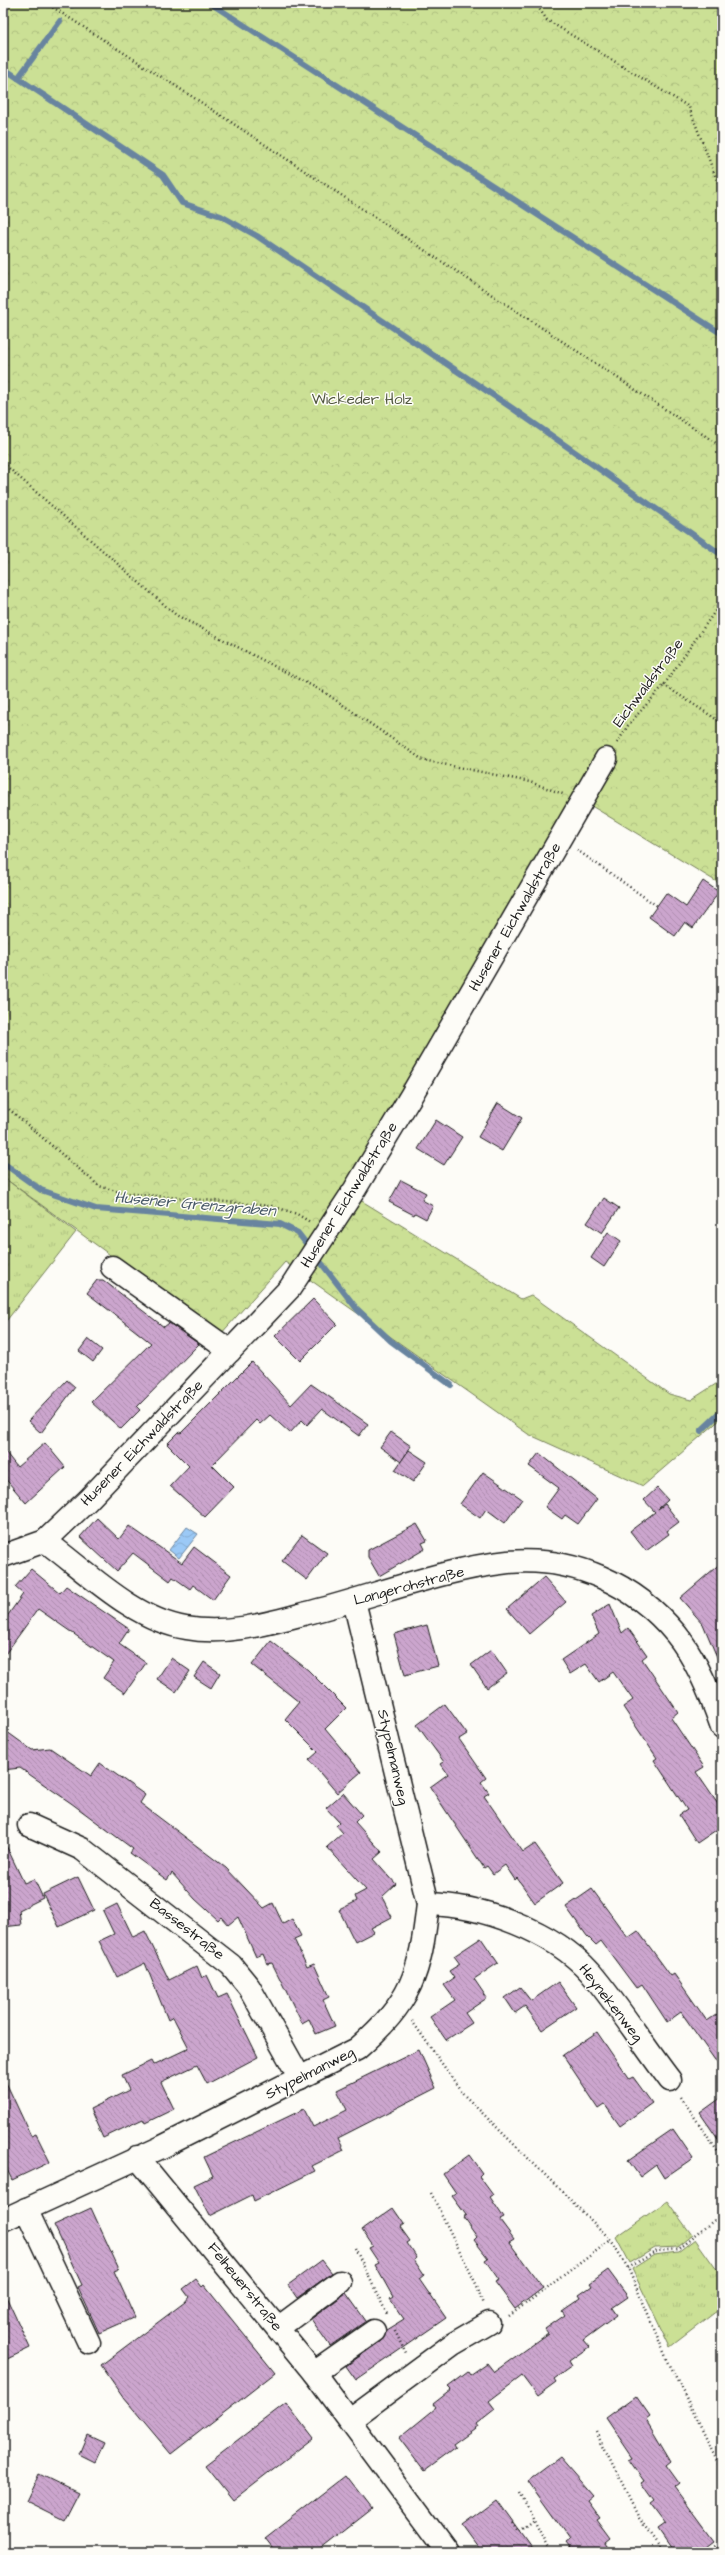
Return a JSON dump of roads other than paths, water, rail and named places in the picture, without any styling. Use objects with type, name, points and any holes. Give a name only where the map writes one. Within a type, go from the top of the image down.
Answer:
[{"type":"street","name":"Husener Eichwaldstraße","points":[[3,1556],[45,1541],[88,1500],[290,1288],[324,1237],[411,1096],[606,759]]},
{"type":"street","points":[[112,1267],[230,1352]]},
{"type":"street","name":"Langerohstraße","points":[[45,1541],[149,1617],[185,1628],[222,1631],[276,1621],[435,1578],[508,1562],[550,1562],[582,1568],[613,1583],[644,1601],[677,1635],[698,1672],[722,1727]]},
{"type":"street","name":"Stypelmanweg","points":[[3,2220],[137,2157],[357,2049],[381,2028],[400,2004],[414,1979],[422,1951],[428,1904],[354,1601]]},
{"type":"street","name":"Bassestraße","points":[[29,1825],[82,1849],[231,1965],[249,1987],[300,2078]]},
{"type":"street","name":"Heynekenweg","points":[[428,1904],[446,1905],[491,1915],[528,1928],[567,1952],[589,1972],[670,2080]]},
{"type":"street","name":"Felheuerstraße","points":[[137,2157],[314,2373],[447,2552]]},
{"type":"street","points":[[26,2209],[89,2343]]},
{"type":"street","points":[[278,2328],[340,2282]]},
{"type":"street","points":[[350,2420],[453,2344],[489,2323]]},
{"type":"street","points":[[314,2373],[385,2324]]},
{"type":"water","points":[[187,1527],[198,1534],[179,1558],[169,1550]]},
{"type":"waterway","points":[[210,3],[722,334]]},
{"type":"waterway","points":[[18,78],[60,21]]},
{"type":"waterway","points":[[3,68],[163,175],[182,203],[221,216],[257,236],[512,408],[722,555]]},
{"type":"waterway","name":"Husener Grenzgraben","points":[[3,1163],[41,1190],[96,1209],[280,1224],[298,1233],[357,1309],[391,1341],[451,1385]]},
{"type":"waterway","name":"Husener Grenzgraben","points":[[701,1431],[722,1411]]},
{"type":"park label","name":"Wickeder Holz","points":[[362,399]]}]
